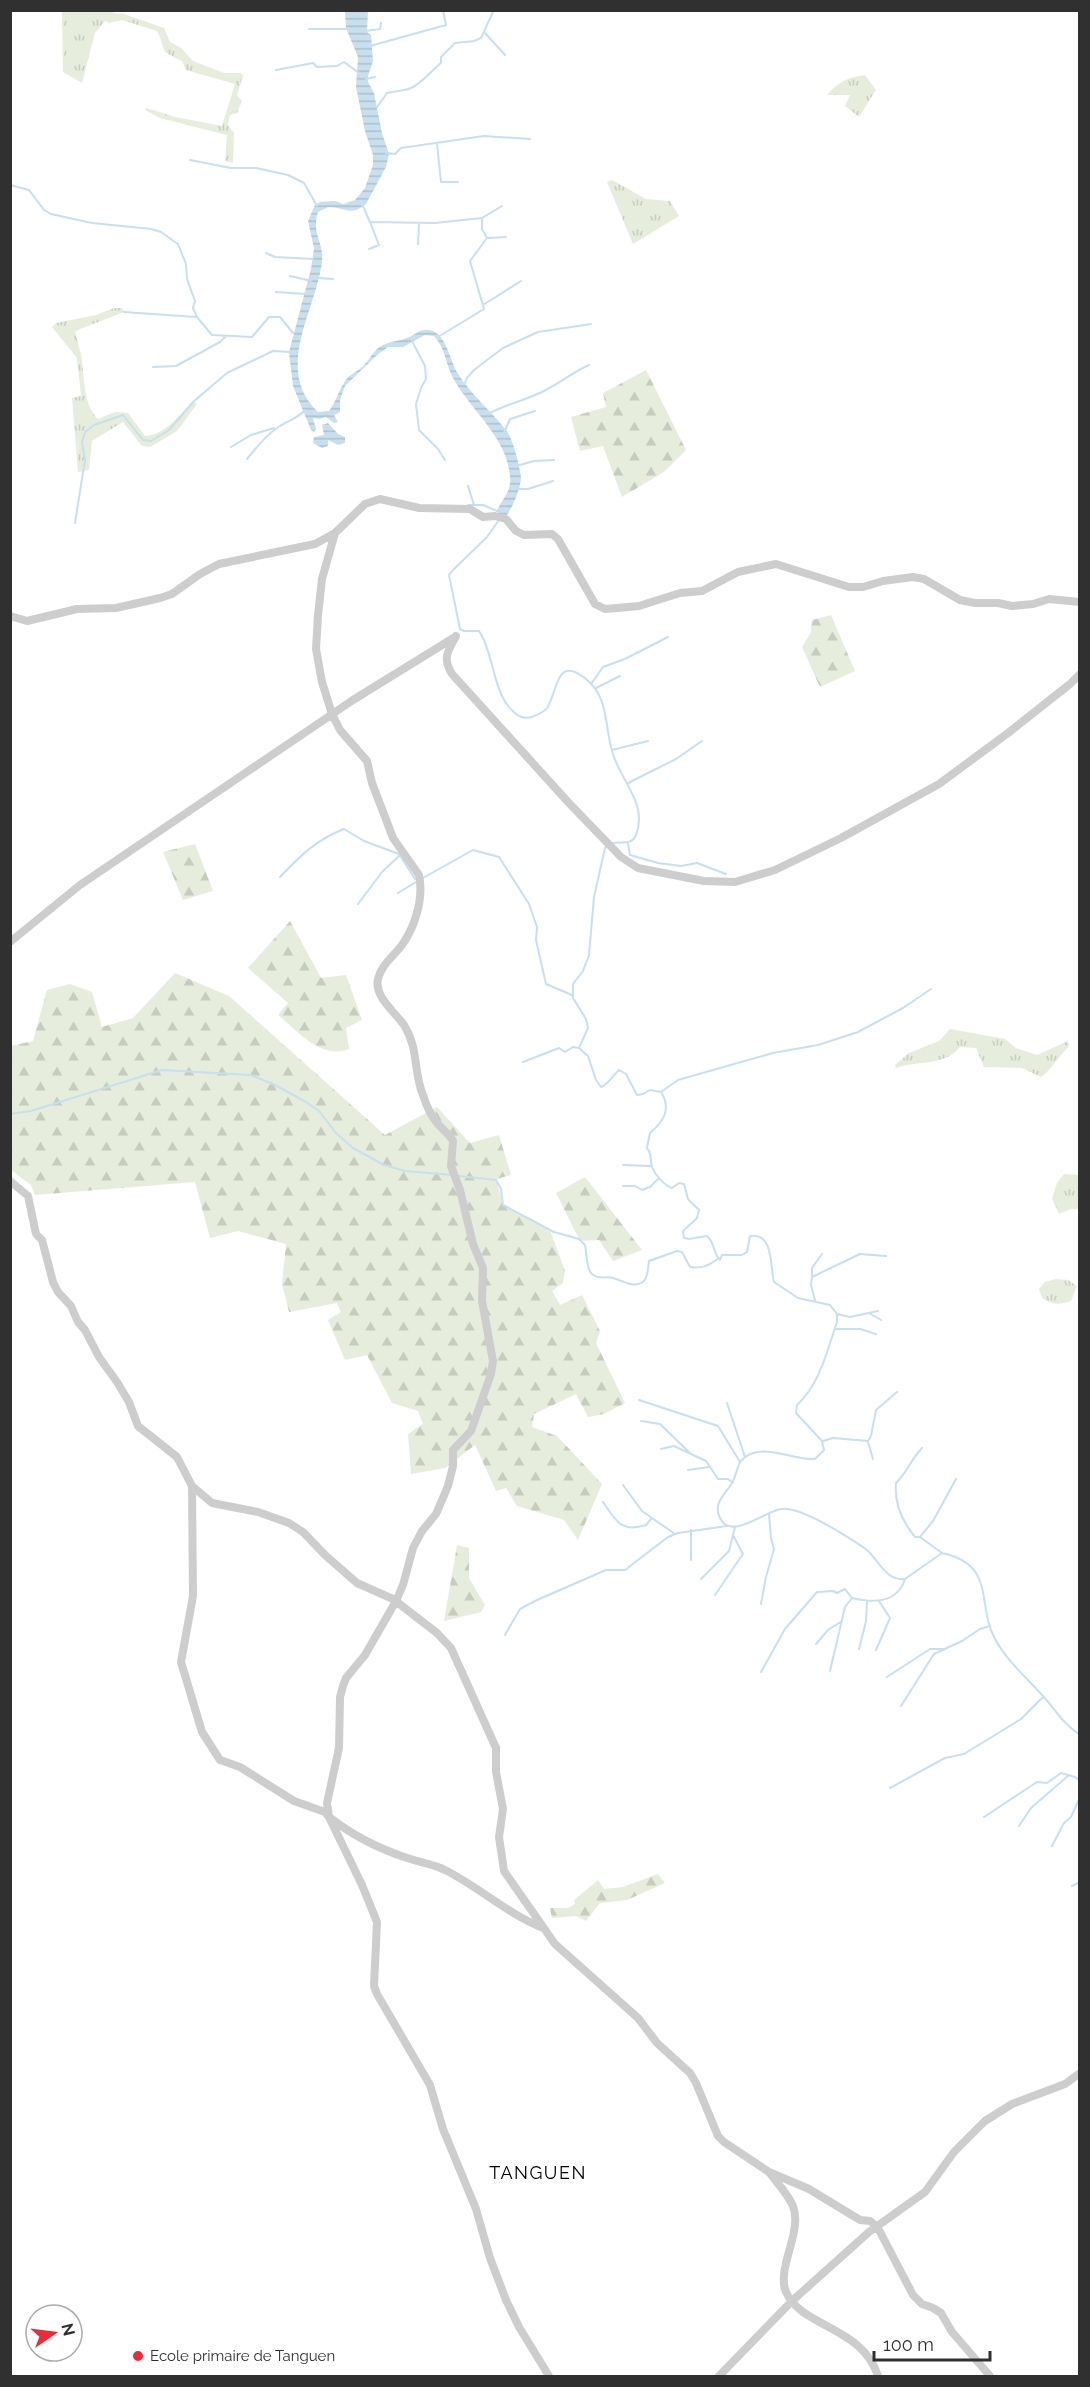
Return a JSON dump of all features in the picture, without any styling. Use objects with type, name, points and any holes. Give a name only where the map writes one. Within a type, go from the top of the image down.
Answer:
[{"type":"street","points":[[10,616],[27,621],[77,609],[116,608],[160,598],[179,590],[200,574],[219,564],[315,544],[335,533],[365,504],[380,499],[419,508],[470,509],[483,517],[499,516],[506,519],[519,534],[552,534],[595,603],[605,609],[639,606],[680,593],[702,591],[738,572],[776,564],[849,587],[863,587],[883,581],[913,577],[924,579],[960,600],[968,602],[1012,606],[1033,604],[1049,598],[1080,602]]},
{"type":"street","points":[[335,533],[322,579],[316,649],[322,682],[332,714],[340,729],[367,761],[372,783],[393,838],[419,875],[420,891],[417,914],[403,944],[378,976],[377,985],[381,995],[404,1024],[414,1043],[415,1071],[423,1096],[435,1119],[453,1141],[452,1166],[472,1244],[483,1268],[482,1301],[493,1361],[491,1374],[471,1431],[453,1450],[453,1466],[448,1486],[436,1514],[422,1531],[413,1548],[396,1601],[365,1655],[342,1686],[339,1748],[327,1803],[329,1817],[369,1842],[441,1869],[476,1888],[521,1919],[543,1928]]},
{"type":"street","points":[[10,942],[80,885],[332,714],[456,636],[447,653],[447,665],[452,674],[621,857],[638,868],[704,881],[735,882],[775,870],[841,838],[939,784],[1008,733],[1080,674]]},
{"type":"street","points":[[10,1181],[28,1196],[36,1234],[42,1240],[53,1282],[58,1292],[71,1306],[99,1357],[129,1402],[138,1426],[177,1457],[192,1486],[212,1503],[258,1512],[289,1523],[303,1532],[357,1583],[396,1601],[437,1633],[451,1648],[496,1748],[496,1772],[503,1809],[499,1837],[504,1871],[555,1944],[638,2018],[657,2043],[690,2073],[718,2136],[724,2142],[769,2172],[809,2189],[860,2220],[870,2221],[877,2226],[913,2295],[921,2304],[933,2307],[941,2313],[952,2332],[990,2376]]},
{"type":"street","points":[[192,1486],[193,1596],[181,1662],[202,1732],[220,1760],[240,1767],[294,1801],[325,1812],[329,1817],[377,1922],[374,1986],[377,1994],[430,2085],[443,2129],[476,2210],[490,2258],[506,2300],[519,2327],[549,2376]]},
{"type":"street","points":[[719,2376],[792,2301],[877,2226],[925,2192],[954,2152],[985,2121],[1012,2104],[1065,2084],[1080,2073]]},
{"type":"street","points":[[769,2172],[793,2207],[790,2251],[783,2281],[792,2301],[811,2316],[854,2341],[874,2364],[878,2376]]},
{"type":"green space","points":[[62,11],[114,11],[113,13],[124,14],[164,28],[170,42],[181,48],[193,61],[224,73],[241,73],[243,76],[237,95],[242,101],[237,113],[230,115],[228,125],[234,133],[233,163],[225,161],[227,135],[160,118],[145,110],[146,108],[175,117],[222,126],[235,84],[186,70],[182,61],[166,52],[157,31],[122,20],[109,23],[105,21],[95,33],[82,83],[63,72]]},
{"type":"green space","points":[[865,75],[876,90],[859,117],[845,106],[850,95],[827,95],[844,81]]},
{"type":"green space","points":[[612,180],[646,199],[670,201],[679,216],[633,244],[607,182]]},
{"type":"green space","points":[[114,308],[122,308],[124,312],[75,331],[89,405],[98,419],[115,412],[128,413],[145,436],[152,435],[171,424],[193,402],[197,404],[177,431],[150,447],[142,446],[123,422],[92,441],[89,470],[78,472],[72,398],[81,396],[77,358],[52,327],[56,323],[96,315]]},
{"type":"green space","points":[[646,370],[686,450],[664,472],[622,497],[603,446],[580,451],[571,417],[606,407],[603,393]]},
{"type":"green space","points":[[831,615],[855,671],[820,687],[802,647],[811,632],[812,620]]},
{"type":"green space","points":[[195,844],[213,891],[183,900],[163,852]]},
{"type":"green space","points":[[290,921],[321,978],[346,975],[362,1020],[346,1028],[349,1049],[329,1051],[302,1036],[278,1015],[288,1003],[248,968]]},
{"type":"green space","points":[[175,973],[229,996],[385,1135],[437,1107],[470,1143],[499,1135],[511,1175],[496,1179],[503,1205],[550,1230],[565,1271],[563,1283],[552,1291],[560,1305],[582,1295],[600,1331],[596,1343],[625,1403],[604,1414],[588,1417],[576,1394],[534,1414],[532,1427],[557,1436],[602,1484],[578,1540],[564,1520],[517,1506],[506,1488],[496,1491],[475,1445],[445,1468],[411,1474],[408,1434],[423,1424],[418,1411],[392,1403],[367,1355],[345,1360],[328,1320],[341,1312],[337,1303],[289,1312],[282,1284],[286,1244],[238,1231],[210,1238],[195,1182],[35,1195],[31,1185],[11,1170],[11,1046],[33,1041],[47,990],[70,984],[92,992],[102,1027],[133,1018]]},
{"type":"green space","points":[[950,1029],[1005,1039],[1016,1048],[1037,1055],[1068,1041],[1069,1046],[1041,1077],[1022,1068],[984,1067],[976,1048],[960,1047],[946,1058],[896,1068],[895,1065],[909,1053],[939,1041]]},
{"type":"green space","points":[[1064,1174],[1079,1175],[1079,1209],[1071,1209],[1059,1214],[1052,1199],[1057,1183]]},
{"type":"green space","points":[[585,1177],[642,1250],[613,1261],[599,1240],[580,1241],[556,1193]]},
{"type":"green space","points":[[1056,1279],[1068,1280],[1077,1286],[1071,1301],[1056,1304],[1042,1298],[1039,1289],[1045,1282]]},
{"type":"green space","points":[[457,1545],[469,1548],[469,1578],[485,1605],[481,1612],[444,1621]]},
{"type":"green space","points":[[658,1874],[665,1883],[627,1900],[600,1903],[586,1921],[576,1916],[552,1918],[550,1908],[568,1908],[575,1904],[574,1900],[598,1880],[604,1889],[623,1887]]},
{"type":"water","points":[[345,11],[368,11],[367,32],[371,35],[373,61],[368,82],[374,93],[389,154],[386,167],[366,204],[351,211],[328,207],[318,212],[316,226],[322,262],[301,339],[298,359],[299,378],[305,395],[318,412],[329,411],[346,380],[380,347],[423,330],[438,334],[458,374],[502,425],[512,442],[521,477],[516,497],[507,515],[500,516],[497,511],[508,491],[510,482],[508,463],[503,450],[488,425],[453,378],[441,345],[434,336],[425,335],[403,347],[388,347],[377,355],[345,386],[340,400],[340,412],[334,415],[338,422],[334,423],[326,417],[313,418],[316,429],[314,432],[311,430],[293,386],[289,352],[311,269],[314,248],[308,221],[315,205],[320,202],[335,201],[343,204],[355,200],[365,188],[373,165],[373,155],[365,131],[356,87],[358,57],[346,28]]},
{"type":"water","points":[[328,423],[338,434],[345,437],[345,443],[338,445],[328,440],[328,446],[322,448],[313,443],[314,437],[324,435],[322,425]]},
{"type":"waterway","points":[[370,46],[446,25],[443,10]]},
{"type":"waterway","points":[[377,107],[387,93],[408,89],[419,83],[441,63],[441,57],[455,43],[481,38],[496,10]]},
{"type":"waterway","points":[[365,31],[380,29],[381,23]]},
{"type":"waterway","points":[[309,29],[348,29]]},
{"type":"waterway","points":[[485,33],[505,55]]},
{"type":"waterway","points":[[276,70],[313,63],[317,67],[337,66],[344,62],[359,73]]},
{"type":"waterway","points":[[366,79],[375,77]]},
{"type":"waterway","points":[[386,153],[395,154],[401,148],[484,136],[530,139]]},
{"type":"waterway","points":[[437,143],[441,182],[458,182]]},
{"type":"waterway","points":[[190,160],[231,168],[256,168],[288,175],[304,183],[317,206]]},
{"type":"waterway","points":[[10,185],[29,190],[44,210],[51,214],[92,223],[151,229],[161,232],[178,244],[186,264],[187,279],[195,301],[193,308],[197,317],[212,335],[252,337],[269,317],[280,317],[293,333]]},
{"type":"waterway","points":[[362,204],[370,222],[435,223],[482,218],[502,206]]},
{"type":"waterway","points":[[438,337],[484,309],[470,261],[487,238],[482,229],[482,218]]},
{"type":"waterway","points":[[369,249],[379,245],[370,222]]},
{"type":"waterway","points":[[418,244],[419,223]]},
{"type":"waterway","points":[[488,238],[506,237]]},
{"type":"waterway","points":[[266,253],[275,257],[313,259]]},
{"type":"waterway","points":[[290,276],[311,281]]},
{"type":"waterway","points":[[318,278],[333,279]]},
{"type":"waterway","points":[[483,305],[521,281]]},
{"type":"waterway","points":[[276,292],[306,294]]},
{"type":"waterway","points":[[124,312],[196,317]]},
{"type":"waterway","points":[[465,383],[474,370],[503,348],[538,332],[591,324]]},
{"type":"waterway","points":[[153,367],[176,366],[220,342],[226,336]]},
{"type":"waterway","points":[[412,341],[425,366],[426,379],[416,404],[419,430],[438,449],[445,460]]},
{"type":"waterway","points":[[75,523],[85,460],[82,442],[85,432],[94,425],[123,415],[143,440],[151,441],[169,430],[193,402],[227,373],[273,351],[291,352]]},
{"type":"waterway","points":[[490,413],[544,391],[589,365]]},
{"type":"waterway","points":[[247,459],[273,431],[305,410]]},
{"type":"waterway","points":[[504,433],[510,419],[535,411]]},
{"type":"waterway","points":[[231,447],[251,435],[274,428]]},
{"type":"waterway","points":[[516,466],[534,461],[554,460]]},
{"type":"waterway","points":[[515,489],[528,489],[553,481]]},
{"type":"waterway","points":[[468,486],[474,505]]},
{"type":"waterway","points":[[468,505],[483,505],[497,511]]},
{"type":"waterway","points":[[499,520],[487,537],[449,575],[460,629],[479,631],[504,699],[510,709],[519,716],[532,717],[546,709],[559,678],[568,671],[576,672],[594,687],[603,704],[613,754],[639,813],[639,824],[632,841],[613,843]]},
{"type":"waterway","points":[[591,684],[603,667],[625,659],[668,637]]},
{"type":"waterway","points":[[596,688],[620,676]]},
{"type":"waterway","points":[[612,750],[648,741]]},
{"type":"waterway","points":[[628,783],[676,759],[702,741]]},
{"type":"waterway","points":[[280,877],[309,849],[344,829],[364,841],[399,854],[415,879]]},
{"type":"waterway","points":[[628,844],[630,855],[658,863],[681,866],[697,863],[726,874]]},
{"type":"waterway","points":[[608,845],[605,848],[594,897],[589,955],[583,971],[573,984],[573,998],[586,1019],[588,1028],[579,1048],[588,1056],[596,1080],[601,1087],[619,1070],[626,1074],[637,1095],[650,1090],[661,1092],[666,1104],[665,1115],[650,1133],[647,1148],[652,1167],[658,1176],[672,1188],[679,1183],[684,1184],[688,1199],[699,1210],[697,1218],[683,1231],[684,1238],[707,1236],[720,1260],[722,1255],[742,1255],[747,1252],[750,1236],[758,1236],[763,1239],[770,1252],[774,1282],[798,1298],[830,1305],[837,1314],[837,1322],[822,1367],[812,1387],[797,1405],[796,1413],[822,1441],[824,1450],[815,1459],[767,1452],[748,1455],[741,1461],[732,1483],[718,1505],[720,1518],[732,1527],[749,1523],[781,1509],[801,1513],[824,1523],[860,1545],[888,1574],[898,1579],[905,1579],[942,1553],[959,1559],[971,1567],[978,1576],[990,1626],[1000,1647],[1064,1721],[1080,1735]]},
{"type":"waterway","points":[[421,879],[473,850],[499,857],[529,904],[537,927],[536,940],[546,984],[572,995]]},
{"type":"waterway","points":[[358,904],[382,872],[399,856]]},
{"type":"waterway","points":[[398,893],[416,882]]},
{"type":"waterway","points":[[661,1092],[678,1080],[773,1053],[818,1045],[858,1032],[903,1008],[931,989]]},
{"type":"waterway","points":[[523,1062],[559,1048],[565,1052],[573,1047],[578,1048]]},
{"type":"waterway","points":[[10,1114],[31,1111],[162,1070],[251,1075],[306,1102],[319,1111],[336,1133],[353,1148],[384,1165],[405,1171],[453,1175]]},
{"type":"waterway","points":[[623,1165],[650,1166]]},
{"type":"waterway","points":[[459,1176],[496,1180],[501,1189],[503,1205],[554,1232],[579,1239],[585,1245],[589,1270],[596,1276],[638,1284],[645,1279],[649,1261],[677,1251],[682,1252],[690,1267],[706,1266],[719,1258]]},
{"type":"waterway","points":[[623,1186],[635,1186],[642,1190],[650,1187],[659,1178]]},
{"type":"waterway","points":[[812,1277],[812,1268],[822,1254]]},
{"type":"waterway","points":[[815,1300],[811,1285],[812,1277],[860,1254],[886,1256]]},
{"type":"waterway","points":[[837,1314],[850,1317],[878,1311]]},
{"type":"waterway","points":[[869,1313],[881,1320]]},
{"type":"waterway","points":[[835,1329],[860,1329],[876,1334]]},
{"type":"waterway","points":[[823,1441],[833,1438],[868,1441],[876,1410],[897,1392]]},
{"type":"waterway","points":[[639,1400],[718,1426],[740,1462]]},
{"type":"waterway","points":[[727,1403],[745,1457]]},
{"type":"waterway","points":[[641,1421],[660,1424],[691,1454],[706,1461],[718,1479],[728,1479],[733,1483]]},
{"type":"waterway","points":[[868,1442],[873,1459]]},
{"type":"waterway","points":[[661,1449],[674,1446],[691,1454]]},
{"type":"waterway","points":[[920,1537],[915,1537],[906,1525],[898,1505],[896,1483],[922,1448]]},
{"type":"waterway","points":[[688,1470],[709,1467]]},
{"type":"waterway","points":[[942,1553],[920,1537],[933,1521],[956,1479]]},
{"type":"waterway","points":[[623,1485],[642,1511],[675,1534]]},
{"type":"waterway","points":[[603,1502],[616,1520],[625,1526],[646,1525],[651,1519]]},
{"type":"waterway","points":[[761,1604],[774,1549],[769,1514]]},
{"type":"waterway","points":[[505,1635],[520,1609],[537,1600],[606,1570],[625,1570],[668,1537],[678,1533],[727,1526]]},
{"type":"waterway","points":[[701,1579],[729,1551],[735,1527]]},
{"type":"waterway","points":[[691,1530],[691,1560]]},
{"type":"waterway","points":[[715,1595],[743,1554],[733,1535]]},
{"type":"waterway","points":[[830,1671],[845,1607],[852,1598],[868,1601],[883,1600],[896,1593],[905,1579]]},
{"type":"waterway","points":[[761,1672],[785,1629],[817,1592],[837,1593],[845,1589],[851,1597]]},
{"type":"waterway","points":[[876,1650],[890,1618],[879,1601]]},
{"type":"waterway","points":[[859,1649],[866,1621],[867,1602]]},
{"type":"waterway","points":[[816,1644],[828,1630],[842,1621]]},
{"type":"waterway","points":[[901,1706],[934,1654],[990,1626]]},
{"type":"waterway","points":[[887,1677],[930,1649],[944,1649]]},
{"type":"waterway","points":[[890,1788],[945,1758],[964,1754],[1021,1719],[1043,1697]]},
{"type":"waterway","points":[[984,1817],[1037,1782],[1047,1783],[1061,1773],[1080,1781]]},
{"type":"waterway","points":[[1019,1826],[1031,1808],[1069,1775]]},
{"type":"waterway","points":[[1052,1846],[1064,1823],[1071,1817],[1080,1797]]},
{"type":"waterway","points":[[1072,1886],[1080,1882]]},
{"type":"place","name":"Ecole primaire de Tanguen","points":[[138,2356]]},
{"type":"district","name":"TANGUEN","points":[[538,2173]]}]
